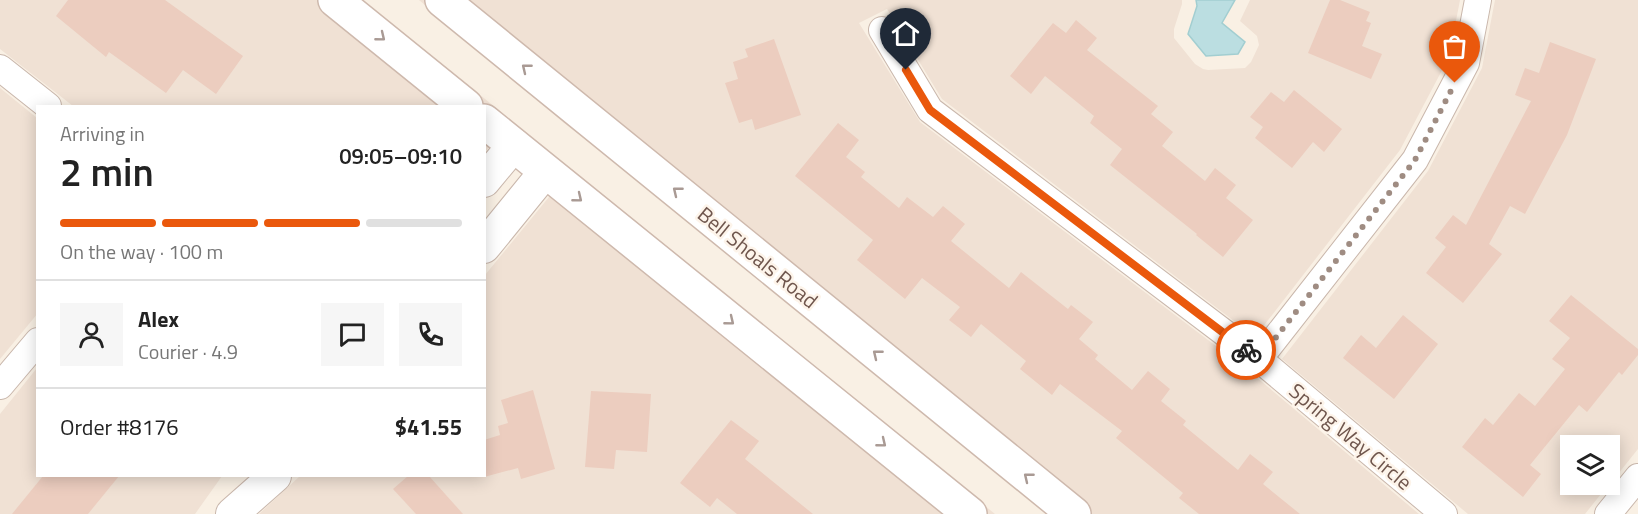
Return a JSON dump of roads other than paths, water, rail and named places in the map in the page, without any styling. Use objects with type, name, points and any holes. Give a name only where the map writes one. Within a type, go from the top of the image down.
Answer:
[{"type":"main road","points":[[335,0],[465,105]]},
{"type":"main road","name":"Bell Shoals Road","points":[[442,0],[1074,514]]},
{"type":"main road","points":[[486,123],[970,514]]},
{"type":"street","points":[[1259,359],[1415,160],[1466,63],[1478,0]]},
{"type":"street","name":"Spring Way Circle","points":[[882,30],[930,110],[1259,359],[1444,514]]},
{"type":"street","points":[[0,68],[47,105]]},
{"type":"street","points":[[486,179],[514,145]]},
{"type":"street","points":[[486,245],[546,172]]},
{"type":"street","points":[[0,386],[36,343]]},
{"type":"street","points":[[216,514],[242,477]]},
{"type":"street","points":[[232,514],[274,477]]},
{"type":"street","points":[[1608,514],[1638,477]]},
{"type":"water","points":[[1196,0],[1235,0],[1222,23],[1245,42],[1238,54],[1206,56],[1188,34],[1197,6]]}]
